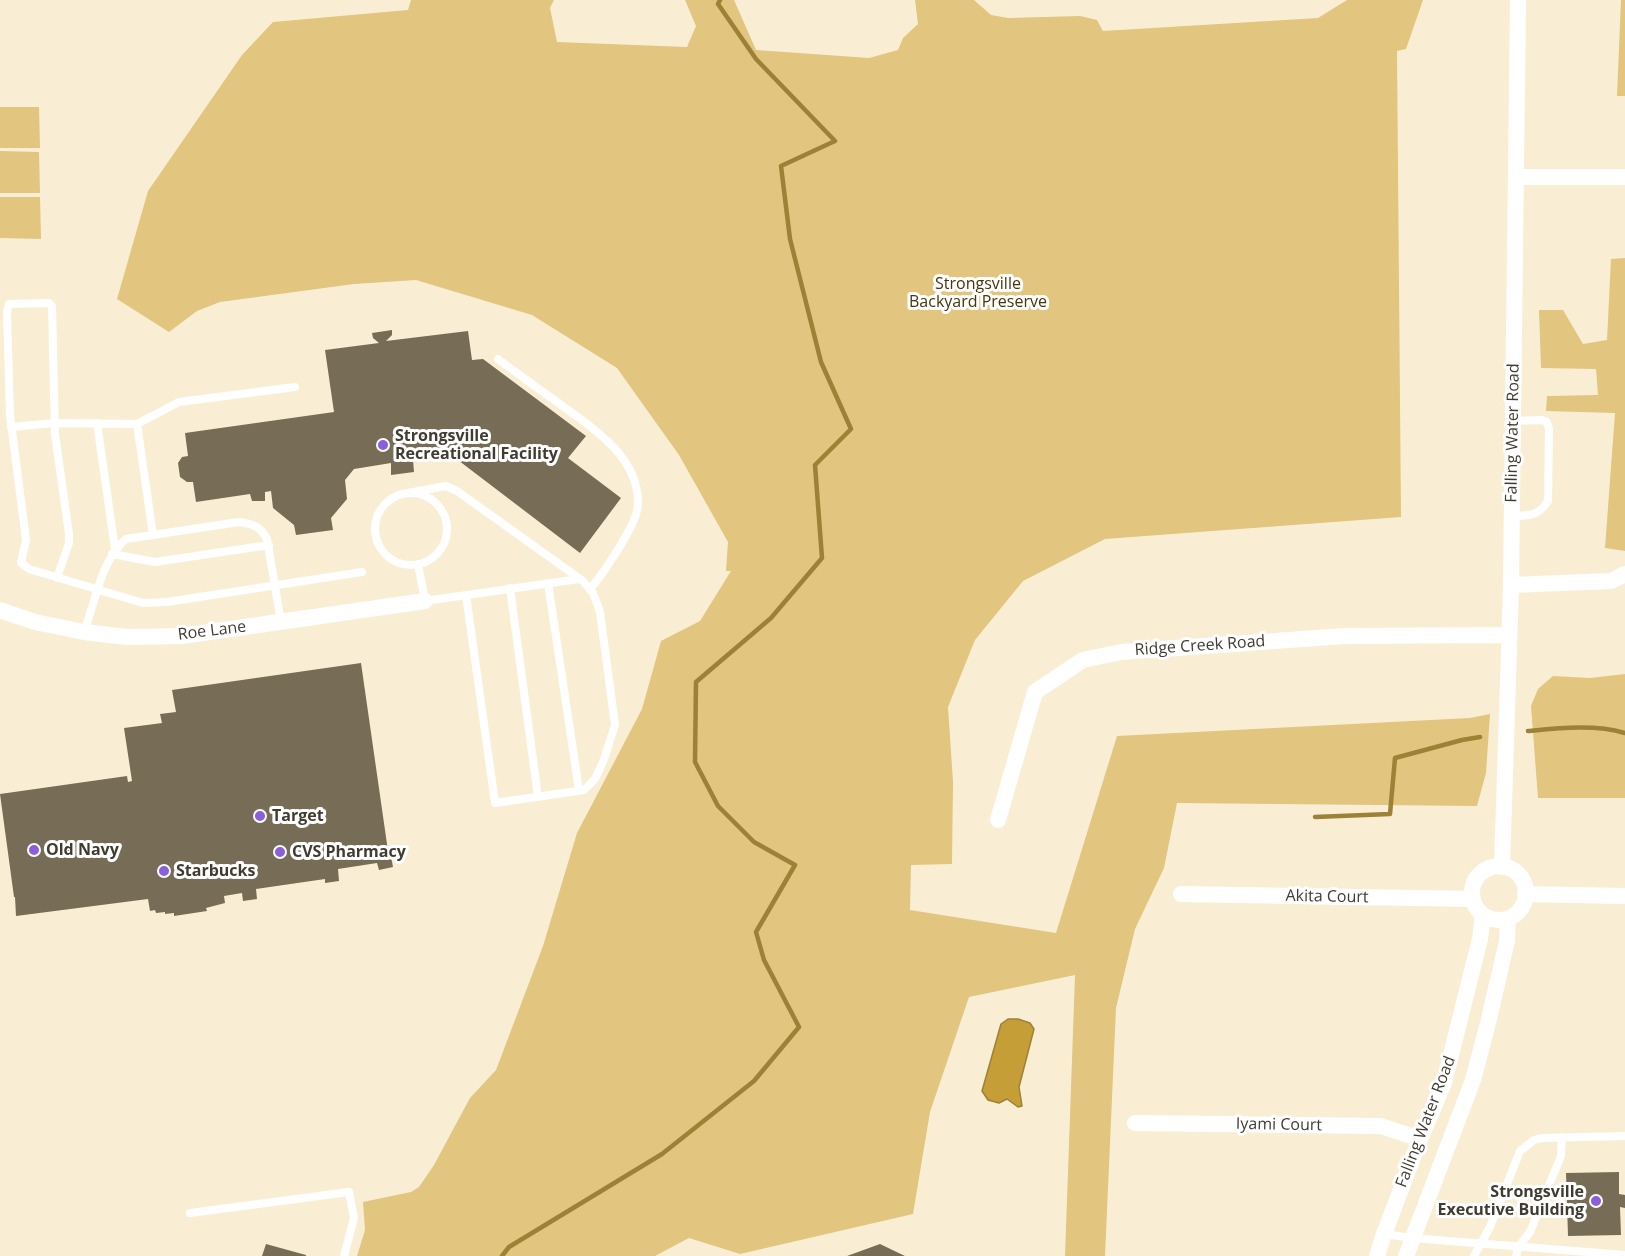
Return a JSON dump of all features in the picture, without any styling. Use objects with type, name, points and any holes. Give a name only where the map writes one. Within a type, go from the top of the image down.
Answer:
[{"type":"street","name":"Falling Water Road","points":[[1502,867],[1511,585],[1518,0]]},
{"type":"street","points":[[1516,177],[1625,177]]},
{"type":"street","points":[[1511,585],[1611,580],[1625,574]]},
{"type":"street","name":"Roe Lane","points":[[0,610],[84,632],[127,637],[182,636],[424,601]]},
{"type":"street","name":"Ridge Creek Road","points":[[998,820],[1035,692],[1083,660],[1121,652],[1345,636],[1509,635]]},
{"type":"street","points":[[1494,867],[1511,869],[1523,882],[1526,894],[1522,908],[1508,919],[1490,919],[1483,915],[1476,909],[1473,899],[1474,883],[1478,876],[1494,867]]},
{"type":"street","name":"Akita Court","points":[[1181,894],[1473,899]]},
{"type":"street","points":[[1526,894],[1625,896]]},
{"type":"street","name":"Falling Water Road","points":[[1377,1256],[1420,1139],[1444,1083],[1480,939],[1483,915]]},
{"type":"street","name":"Falling Water Road","points":[[1406,1256],[1473,1080],[1507,941],[1508,919]]},
{"type":"street","name":"Iyami Court","points":[[1135,1123],[1381,1126],[1420,1139]]},
{"type":"lane","points":[[57,578],[69,543],[69,534],[55,423],[52,306],[49,303],[9,304],[7,312],[11,427],[26,540],[21,563],[28,569],[98,591],[143,603],[167,602],[362,573]]},
{"type":"lane","points":[[498,358],[598,432],[620,454],[631,472],[638,502],[635,516],[617,551],[590,589]]},
{"type":"lane","points":[[11,427],[55,423],[137,424],[179,402],[295,387]]},
{"type":"lane","points":[[1512,516],[1534,515],[1544,509],[1548,501],[1550,429],[1547,422],[1542,420],[1513,421]]},
{"type":"lane","points":[[97,423],[114,551]]},
{"type":"lane","points":[[137,424],[153,535]]},
{"type":"lane","points":[[408,493],[425,496],[438,506],[443,512],[447,529],[444,545],[426,562],[398,563],[383,552],[375,534],[375,524],[383,507],[390,500],[408,493],[446,486],[457,491],[590,589],[600,612],[615,725],[595,779],[584,789],[495,803],[466,595]]},
{"type":"lane","points":[[84,632],[107,564],[114,551],[126,539],[239,522],[254,524],[262,530],[268,545],[281,622]]},
{"type":"lane","points":[[114,551],[155,562],[268,545]]},
{"type":"lane","points":[[418,564],[424,601],[579,579]]},
{"type":"lane","points":[[548,583],[579,790]]},
{"type":"lane","points":[[510,588],[538,797]]},
{"type":"lane","points":[[1474,1256],[1490,1227],[1521,1150],[1527,1144],[1541,1138],[1625,1136]]},
{"type":"lane","points":[[1516,1256],[1519,1246],[1530,1232],[1561,1156],[1562,1137]]},
{"type":"lane","points":[[190,1213],[349,1192],[354,1218],[344,1256]]},
{"type":"lane","points":[[1384,1234],[1625,1255]]},
{"type":"green space","name":"Strongsville Backyard Preserve","points":[[411,0],[554,0],[550,8],[557,42],[687,47],[696,26],[685,0],[734,0],[756,50],[869,58],[898,50],[903,38],[918,24],[915,0],[974,0],[991,15],[1008,18],[1080,16],[1097,20],[1103,31],[1318,18],[1347,0],[1423,0],[1406,49],[1397,51],[1401,517],[1105,539],[1023,581],[975,640],[948,707],[953,782],[952,864],[911,865],[910,910],[1056,933],[1117,736],[1470,718],[1490,714],[1486,773],[1477,806],[1177,803],[1164,868],[1135,929],[1116,1008],[1105,1256],[1065,1256],[1075,975],[969,997],[930,1112],[913,1214],[740,1254],[689,1238],[655,1256],[357,1256],[365,1230],[363,1202],[411,1192],[419,1187],[434,1165],[470,1098],[496,1070],[543,946],[577,833],[642,709],[661,641],[700,621],[731,571],[726,571],[728,542],[679,455],[617,368],[532,315],[416,280],[354,284],[220,302],[197,311],[169,332],[117,299],[148,191],[242,55],[273,22],[408,10]]},
{"type":"green space","points":[[1621,0],[1625,0],[1625,96],[1617,96]]},
{"type":"green space","points":[[0,107],[39,107],[40,148],[0,148]]},
{"type":"green space","points":[[0,151],[39,152],[40,193],[0,193]]},
{"type":"green space","points":[[0,197],[40,197],[41,239],[0,238]]},
{"type":"green space","points":[[1625,258],[1625,551],[1605,548],[1615,413],[1546,411],[1547,396],[1598,395],[1596,369],[1541,368],[1539,310],[1563,310],[1583,344],[1607,340],[1611,259]]},
{"type":"green space","points":[[1625,674],[1625,798],[1538,798],[1531,706],[1538,689],[1553,676],[1590,678]]},
{"type":"shaded area","points":[[1008,1019],[1030,1023],[1034,1029],[1019,1087],[1022,1106],[1018,1107],[1007,1099],[999,1103],[988,1100],[982,1091],[1001,1024]]},
{"type":"building","name":"Strongsville Recreational Facility","points":[[392,330],[392,335],[386,341],[468,331],[472,360],[483,359],[586,436],[568,458],[621,498],[580,553],[450,454],[413,460],[414,472],[391,475],[391,463],[354,469],[345,480],[347,499],[331,518],[333,530],[296,535],[294,525],[273,508],[271,491],[265,492],[265,501],[252,501],[250,494],[196,502],[193,482],[187,482],[180,477],[178,463],[182,457],[188,456],[185,433],[334,412],[325,350],[379,343],[373,338],[372,333]]},
{"type":"building","name":"Target","points":[[361,663],[388,851],[390,851],[393,867],[379,870],[377,863],[338,869],[339,881],[325,883],[325,879],[256,889],[257,899],[243,901],[242,893],[224,896],[225,903],[206,908],[207,911],[174,916],[174,913],[150,911],[148,899],[16,916],[0,794],[127,776],[128,782],[132,781],[124,728],[162,723],[160,714],[176,712],[172,690]]},
{"type":"building","name":"Strongsville Executive Building","points":[[1619,1172],[1619,1194],[1625,1195],[1625,1208],[1620,1207],[1621,1235],[1568,1236],[1566,1173]]},
{"type":"building","points":[[266,1244],[306,1255],[306,1256],[262,1256]]},
{"type":"building","points":[[880,1244],[905,1256],[847,1256]]},
{"type":"waterway","points":[[502,1256],[509,1247],[662,1154],[754,1081],[799,1027],[764,960],[756,932],[795,865],[754,842],[718,806],[695,762],[696,682],[771,618],[822,558],[815,465],[851,429],[821,362],[790,239],[781,166],[835,141],[756,59],[718,4],[720,0]]},
{"type":"waterway","points":[[1528,731],[1602,728],[1625,733]]},
{"type":"waterway","points":[[1315,817],[1390,814],[1395,758],[1480,737]]},
{"type":"place","name":"Strongsville Recreational Facility","points":[[383,445]]},
{"type":"place","name":"Target","points":[[260,816]]},
{"type":"place","name":"Old Navy","points":[[34,850]]},
{"type":"place","name":"CVS Pharmacy","points":[[280,852]]},
{"type":"place","name":"Starbucks","points":[[164,871]]},
{"type":"place","name":"Strongsville Executive Building","points":[[1596,1201]]}]
